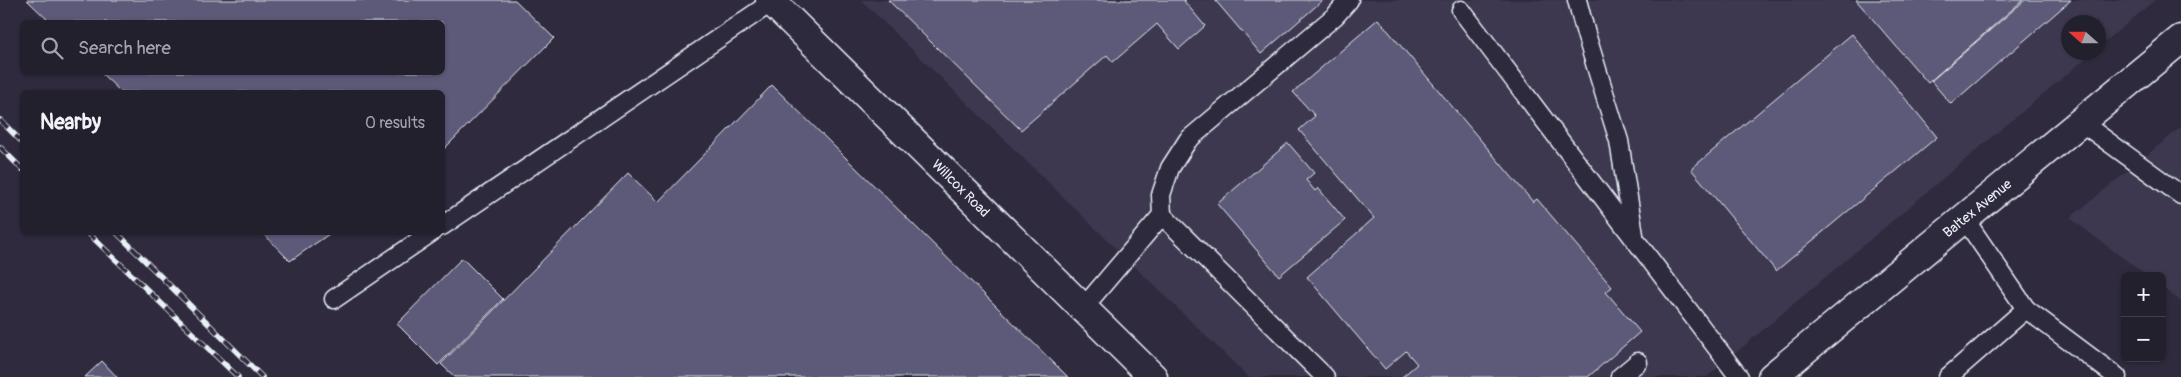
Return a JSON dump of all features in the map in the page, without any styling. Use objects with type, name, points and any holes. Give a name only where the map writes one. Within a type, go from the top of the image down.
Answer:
[{"type":"main road","name":"Willcox Road","points":[[771,1],[1152,377]]},
{"type":"main road","name":"Baltex Avenue","points":[[1772,377],[2181,40]]},
{"type":"lane","points":[[1325,377],[1162,215],[1161,195],[1170,168],[1188,140],[1334,16],[1349,0]]},
{"type":"lane","points":[[1577,0],[1619,141],[1634,238]]},
{"type":"lane","points":[[445,224],[771,1]]},
{"type":"lane","points":[[1462,10],[1739,377]]},
{"type":"lane","points":[[2081,122],[2181,195]]},
{"type":"lane","points":[[1083,308],[1162,215]]},
{"type":"lane","points":[[1964,218],[2026,309],[2117,377]]},
{"type":"lane","points":[[334,299],[428,235]]},
{"type":"lane","points":[[1948,377],[2026,309]]},
{"type":"lane","points":[[1620,377],[1638,362]]},
{"type":"shaded area","points":[[861,0],[2155,0],[2106,41],[2106,15],[2061,15],[2061,60],[2084,60],[1707,377],[1248,377]]},
{"type":"shaded area","points":[[2181,127],[2181,302],[2166,290],[2166,272],[2142,272],[2070,218]]},
{"type":"building","points":[[27,0],[515,0],[554,38],[445,148],[445,90],[119,90],[103,75],[445,75],[445,20],[48,20]]},
{"type":"building","points":[[888,0],[1186,0],[1184,1],[1205,26],[1179,49],[1157,24],[1113,62],[1107,55],[1021,130]]},
{"type":"building","points":[[1215,0],[1323,0],[1261,54]]},
{"type":"building","points":[[1856,0],[2023,0],[1928,83]]},
{"type":"building","points":[[2025,0],[2071,0],[1951,104],[1931,81]]},
{"type":"building","points":[[1378,19],[1533,202],[1537,199],[1612,287],[1606,292],[1640,332],[1588,377],[1402,377],[1417,364],[1406,351],[1385,369],[1307,277],[1374,218],[1299,130],[1315,116],[1293,92]]},
{"type":"building","points":[[1852,34],[1937,137],[1776,271],[1691,169]]},
{"type":"building","points":[[772,85],[1068,377],[455,377],[441,364],[628,173],[658,202]]},
{"type":"building","points":[[1288,143],[1314,173],[1306,180],[1315,191],[1318,188],[1345,220],[1279,276],[1217,204]]},
{"type":"building","points":[[265,235],[328,235],[290,261]]},
{"type":"building","points":[[462,258],[503,299],[438,365],[397,324]]},
{"type":"building","points":[[102,361],[117,377],[85,377]]},
{"type":"railway","points":[[0,120],[20,140]]},
{"type":"railway","points":[[0,147],[20,167]]},
{"type":"railway","points":[[90,235],[238,377]]},
{"type":"railway","points":[[119,235],[262,377]]}]
